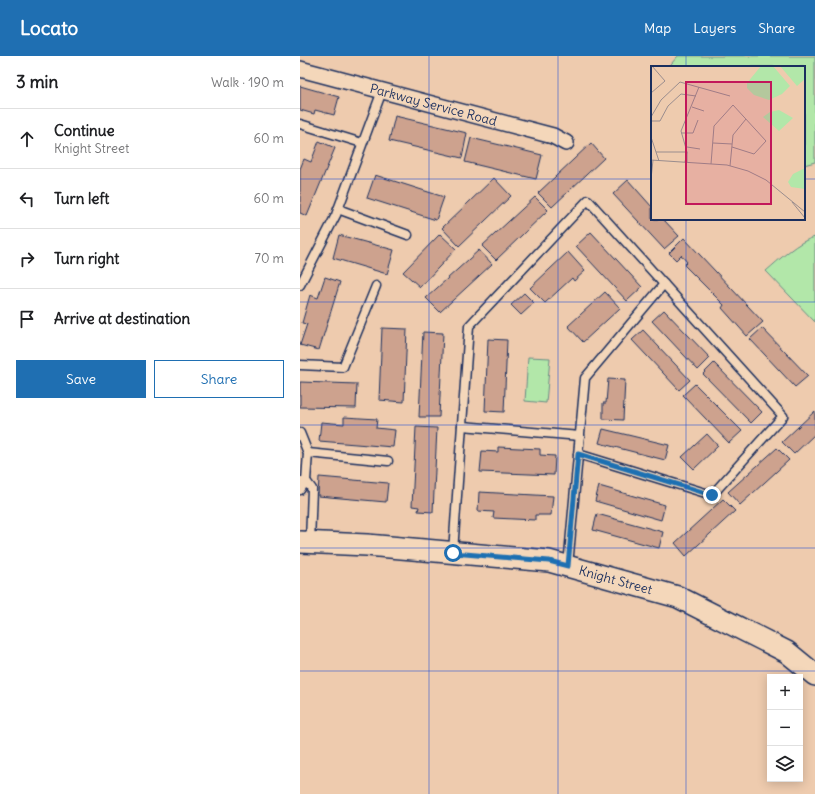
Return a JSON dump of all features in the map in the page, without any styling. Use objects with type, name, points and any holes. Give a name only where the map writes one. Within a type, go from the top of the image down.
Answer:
[{"type":"street","name":"Parkway Service Road","points":[[300,69],[553,136],[566,143]]},
{"type":"street","name":"Knight Street","points":[[305,542],[367,545],[549,561],[678,597],[787,652],[815,676]]},
{"type":"lane","points":[[300,285],[338,209],[382,91]]},
{"type":"lane","points":[[300,124],[362,143]]},
{"type":"lane","points":[[453,553],[469,326],[588,200],[783,416],[712,495],[578,454]]},
{"type":"lane","points":[[338,209],[408,235]]},
{"type":"lane","points":[[568,566],[585,378],[664,284]]},
{"type":"lane","points":[[300,365],[344,368],[376,286]]},
{"type":"lane","points":[[462,426],[580,436]]},
{"type":"lane","points":[[300,434],[308,452],[300,490]]},
{"type":"lane","points":[[308,452],[388,461]]},
{"type":"lane","points":[[303,481],[312,489],[305,542]]},
{"type":"green space","points":[[678,56],[815,56],[815,162],[805,165],[805,66],[671,66]]},
{"type":"green space","points":[[815,237],[815,322],[766,271],[802,242]]},
{"type":"green space","points":[[528,357],[550,358],[546,403],[525,401]]},
{"type":"building","points":[[300,86],[339,97],[334,115],[315,110],[314,114],[300,110]]},
{"type":"building","points":[[395,116],[467,133],[462,158],[389,141]]},
{"type":"building","points":[[471,138],[542,155],[536,179],[465,162]]},
{"type":"building","points":[[319,141],[335,148],[307,216],[300,213],[300,169],[304,159],[311,162]]},
{"type":"building","points":[[591,143],[604,158],[552,207],[538,193]]},
{"type":"building","points":[[375,175],[444,197],[436,220],[367,198]]},
{"type":"building","points":[[494,178],[511,196],[459,246],[442,228]]},
{"type":"building","points":[[628,180],[651,206],[651,220],[664,220],[679,236],[664,249],[613,194]]},
{"type":"building","points":[[535,197],[548,210],[496,260],[482,246]]},
{"type":"building","points":[[591,232],[642,287],[627,301],[576,246]]},
{"type":"building","points":[[440,234],[456,249],[420,287],[403,272]]},
{"type":"building","points":[[339,235],[394,250],[387,274],[333,258]]},
{"type":"building","points":[[684,238],[763,322],[747,336],[722,308],[724,305],[684,265],[687,262],[681,255],[676,260],[669,253]]},
{"type":"building","points":[[479,250],[492,264],[440,312],[426,298]]},
{"type":"building","points":[[568,252],[585,271],[574,281],[572,278],[545,303],[530,288]]},
{"type":"building","points":[[325,277],[340,282],[319,350],[300,345],[307,324],[302,323],[310,295],[318,298]]},
{"type":"building","points":[[605,292],[620,308],[583,342],[568,326]]},
{"type":"building","points":[[524,293],[534,303],[521,315],[511,305]]},
{"type":"building","points":[[664,310],[710,358],[698,370],[652,321]]},
{"type":"building","points":[[382,328],[407,329],[404,402],[379,400]]},
{"type":"building","points":[[762,328],[808,376],[795,387],[750,339]]},
{"type":"building","points":[[643,330],[690,380],[679,390],[632,340]]},
{"type":"building","points":[[423,332],[443,333],[439,417],[419,417]]},
{"type":"building","points":[[488,339],[507,340],[504,412],[485,411]]},
{"type":"building","points":[[714,363],[762,412],[751,423],[703,374]]},
{"type":"building","points":[[608,379],[625,380],[623,420],[603,419],[603,403],[606,403]]},
{"type":"building","points":[[300,382],[357,384],[356,408],[300,407]]},
{"type":"building","points":[[695,384],[742,431],[729,443],[683,395]]},
{"type":"building","points":[[815,411],[815,434],[794,454],[782,442]]},
{"type":"building","points":[[344,417],[377,419],[376,428],[395,430],[393,447],[319,441],[321,422],[344,424]]},
{"type":"building","points":[[416,427],[437,428],[433,512],[418,511],[419,507],[412,506]]},
{"type":"building","points":[[603,429],[669,445],[665,460],[599,443]]},
{"type":"building","points":[[707,434],[718,446],[694,469],[682,457]]},
{"type":"building","points":[[498,447],[540,449],[540,455],[555,456],[554,475],[480,472],[482,451],[498,452]]},
{"type":"building","points":[[777,448],[789,460],[740,505],[728,492]]},
{"type":"building","points":[[319,477],[388,483],[386,502],[318,496]]},
{"type":"building","points":[[599,486],[665,505],[661,520],[595,501]]},
{"type":"building","points":[[479,492],[553,496],[551,515],[535,515],[535,520],[493,518],[494,512],[478,511]]},
{"type":"building","points":[[723,499],[735,511],[686,556],[675,543]]},
{"type":"building","points":[[597,514],[663,532],[659,548],[593,530]]},
{"type":"route","points":[[453,553],[549,561],[568,566],[578,454],[712,495]]}]
